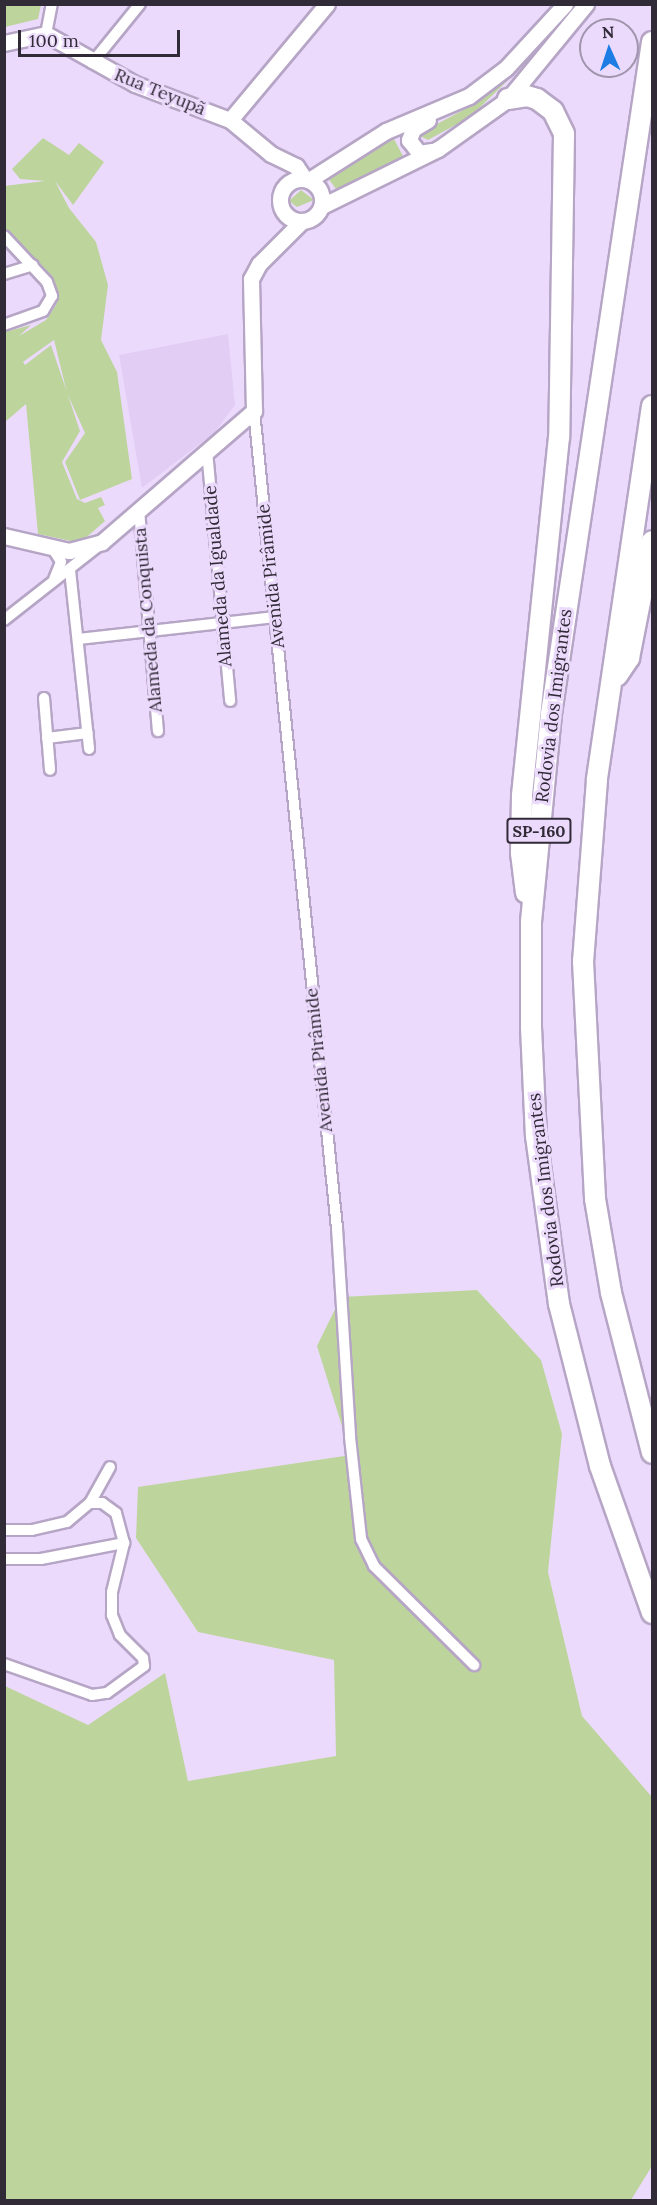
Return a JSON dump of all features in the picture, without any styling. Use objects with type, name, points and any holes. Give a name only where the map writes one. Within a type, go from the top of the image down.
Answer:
[{"type":"highway","name":"Rodovia dos Imigrantes","points":[[652,42],[551,714],[531,921],[536,1136],[559,1304],[600,1466],[652,1613]]},
{"type":"highway","points":[[508,99],[527,96],[546,105],[561,122],[564,134],[559,437],[521,805],[522,861],[531,921]]},
{"type":"highway","name":"SP-160","points":[[652,406],[611,686],[586,896],[584,1011],[588,1095],[603,1252],[624,1353],[652,1453]]},
{"type":"highway","points":[[611,686],[628,658],[652,542]]},
{"type":"main road","points":[[230,120],[327,4]]},
{"type":"main road","points":[[438,149],[423,153],[414,151],[410,134],[469,96],[506,68],[565,4]]},
{"type":"main road","points":[[4,536],[53,549],[79,551],[102,542],[254,411],[251,279],[281,240],[302,221],[312,218],[322,206],[438,149],[508,99],[586,4]]},
{"type":"main road","points":[[4,44],[46,34]]},
{"type":"main road","name":"Rua Teyupã","points":[[46,34],[92,63],[135,84],[230,120],[271,154],[296,166],[306,179]]},
{"type":"main road","points":[[281,240],[286,215],[280,202],[288,184],[306,179],[386,131],[469,96]]},
{"type":"main road","name":"Rua Teyupã","points":[[271,154],[288,184]]},
{"type":"main road","points":[[306,179],[320,189],[322,206]]},
{"type":"main road","points":[[286,215],[302,221]]},
{"type":"street","points":[[46,34],[52,4]]},
{"type":"street","points":[[92,63],[140,4]]},
{"type":"street","points":[[4,236],[33,265],[51,289],[49,304],[33,317],[4,325]]},
{"type":"street","points":[[4,274],[33,265]]},
{"type":"street","name":"Avenida Pirâmide","points":[[254,411],[337,1228],[361,1539],[374,1566],[474,1665]]},
{"type":"street","name":"Alameda da Igualdade","points":[[207,451],[230,700]]},
{"type":"street","name":"Alameda da Conquista","points":[[138,510],[151,631],[158,731]]},
{"type":"street","points":[[4,620],[70,570],[102,542]]},
{"type":"street","points":[[52,582],[61,562],[53,549]]},
{"type":"street","points":[[70,570],[89,749]]},
{"type":"street","points":[[79,639],[275,617]]},
{"type":"street","points":[[44,698],[50,770]]},
{"type":"street","points":[[47,738],[88,734]]},
{"type":"street","points":[[4,1530],[55,1526],[67,1522],[90,1503],[110,1467]]},
{"type":"street","points":[[4,1664],[92,1695],[107,1693],[144,1666],[143,1658],[120,1635],[112,1616],[112,1592],[124,1543],[116,1513],[102,1503],[90,1503]]},
{"type":"street","points":[[4,1559],[41,1559],[124,1543]]},
{"type":"shaded area","points":[[228,334],[235,405],[214,433],[142,488],[119,355]]},
{"type":"green space","points":[[4,5],[41,5],[38,19],[5,27]]},
{"type":"green space","points":[[534,55],[470,117],[428,140],[422,137],[422,132],[467,108]]},
{"type":"green space","points":[[392,135],[405,160],[336,189],[328,178]]},
{"type":"green space","points":[[43,138],[69,155],[79,143],[104,162],[73,205],[55,181],[69,208],[96,242],[108,285],[101,340],[117,372],[132,479],[80,500],[65,462],[85,433],[68,395],[80,431],[62,462],[77,499],[85,503],[101,497],[105,505],[98,508],[105,521],[80,543],[38,534],[26,404],[5,422],[5,332],[31,325],[19,336],[46,320],[56,305],[58,292],[52,277],[5,228],[4,186],[45,181],[20,179],[12,169]],"holes":[[[54,340],[67,391],[51,345],[25,365],[23,362]]]},
{"type":"green space","points":[[301,190],[314,200],[297,207],[289,201]]},
{"type":"green space","points":[[477,1290],[541,1360],[562,1434],[548,1572],[582,1716],[652,1797],[652,2166],[631,2200],[5,2200],[5,1686],[88,1725],[165,1673],[188,1781],[336,1756],[334,1660],[198,1632],[136,1538],[138,1487],[351,1455],[317,1346],[341,1297]]}]
